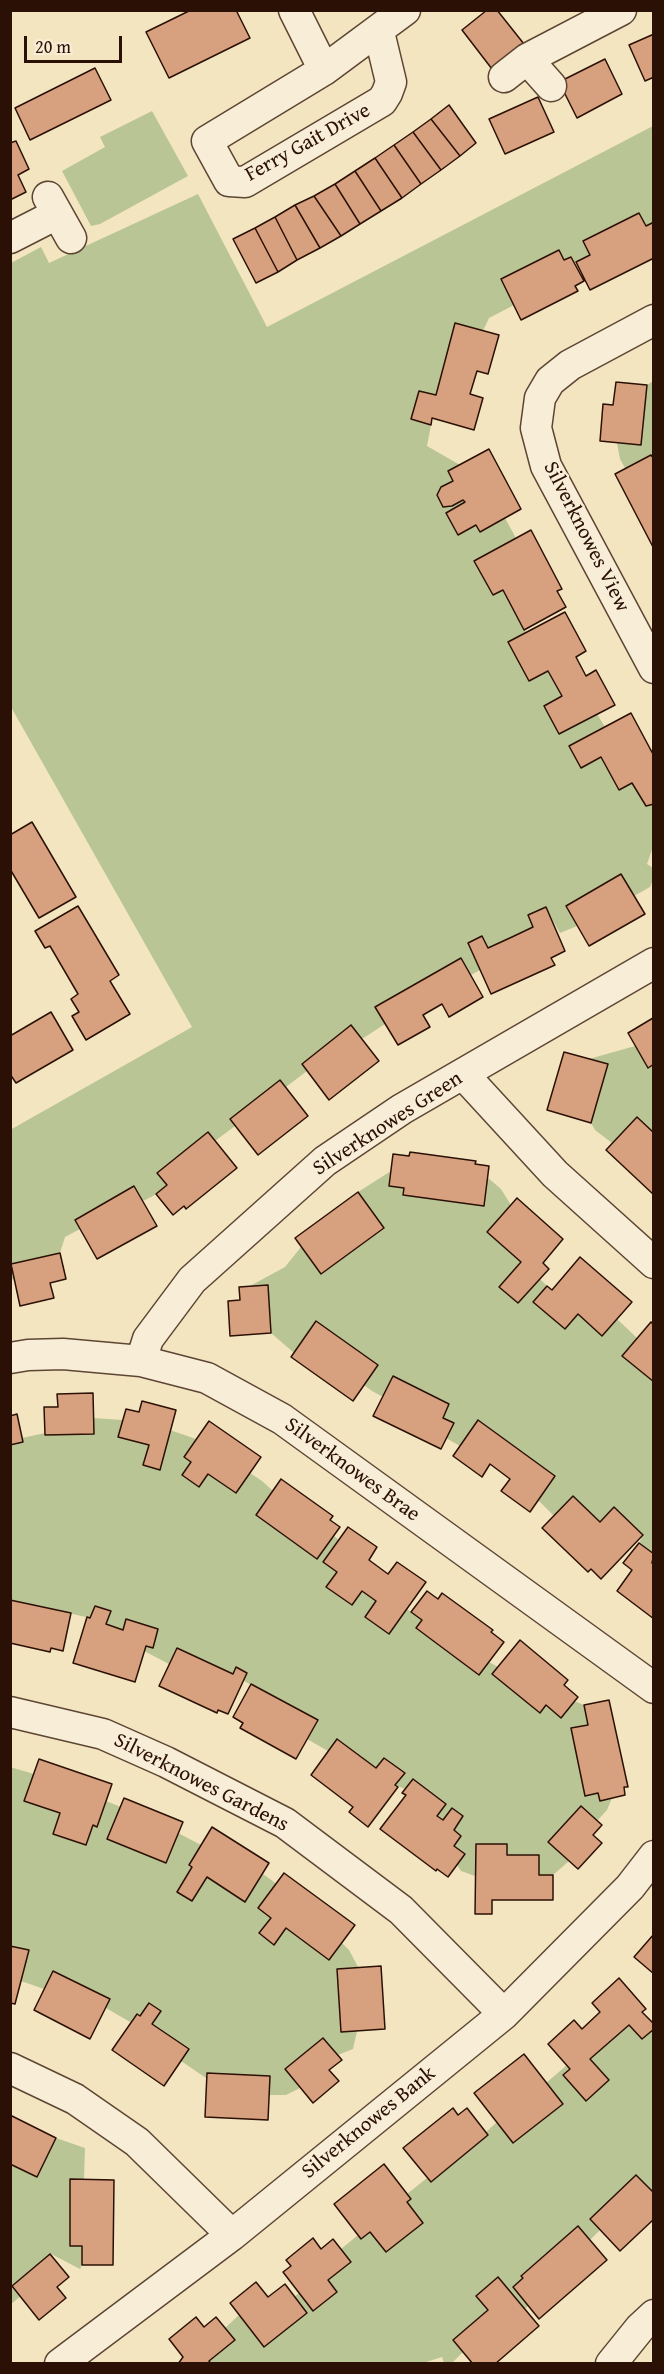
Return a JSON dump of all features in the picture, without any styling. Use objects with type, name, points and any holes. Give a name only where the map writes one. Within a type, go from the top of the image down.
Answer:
[{"type":"street","points":[[294,10],[324,70]]},
{"type":"street","name":"Ferry Gait Drive","points":[[379,32],[391,82],[382,101],[245,182],[229,181],[207,141],[324,70],[379,32],[405,10]]},
{"type":"street","points":[[551,86],[516,68],[574,21],[621,10]]},
{"type":"street","points":[[10,238],[59,216]]},
{"type":"street","name":"Silverknowes View","points":[[654,320],[570,365],[550,381],[540,398],[536,428],[546,466],[654,668]]},
{"type":"street","name":"Silverknowes Green","points":[[141,1361],[148,1339],[192,1280],[325,1161],[402,1109],[654,963]]},
{"type":"street","points":[[463,1074],[555,1174],[654,1263]]},
{"type":"street","name":"Silverknowes Brae","points":[[10,1358],[28,1354],[63,1354],[141,1361],[207,1378],[282,1419],[654,1688]]},
{"type":"street","name":"Silverknowes Gardens","points":[[10,1712],[103,1734],[166,1762],[285,1823],[401,1910],[504,2014]]},
{"type":"street","name":"Silverknowes Bank","points":[[60,2364],[232,2235],[504,2014],[630,1887],[654,1856]]},
{"type":"street","points":[[10,2068],[75,2099],[137,2142],[232,2235]]},
{"type":"street","points":[[611,2364],[640,2328],[654,2315]]},
{"type":"green space","points":[[152,111],[188,176],[100,224],[91,226],[62,171],[105,147],[100,137]]},
{"type":"green space","points":[[653,126],[653,222],[646,226],[639,213],[584,241],[590,255],[574,263],[571,257],[564,260],[559,250],[501,279],[514,305],[489,318],[483,331],[455,323],[436,395],[419,391],[411,419],[431,425],[427,446],[460,465],[448,471],[453,481],[441,487],[437,495],[443,507],[463,500],[465,502],[446,513],[458,535],[476,525],[481,532],[505,518],[516,538],[475,561],[493,595],[503,590],[526,632],[508,642],[528,680],[548,671],[562,696],[544,706],[559,734],[597,714],[605,727],[570,746],[581,767],[601,757],[619,790],[632,783],[645,805],[653,804],[653,847],[647,864],[653,868],[653,880],[650,887],[634,896],[621,874],[566,906],[577,926],[560,933],[545,907],[528,915],[533,927],[512,937],[488,948],[482,936],[468,943],[480,970],[471,975],[460,958],[376,1007],[385,1024],[362,1039],[350,1026],[302,1064],[307,1071],[286,1087],[280,1080],[230,1119],[235,1126],[215,1141],[208,1132],[158,1173],[167,1185],[153,1196],[143,1201],[134,1186],[75,1219],[80,1229],[65,1237],[60,1253],[12,1264],[14,1279],[11,1280],[10,1130],[192,1027],[11,707],[11,263],[41,247],[49,263],[198,194],[267,327]]},
{"type":"green space","points":[[653,381],[653,459],[651,455],[625,468],[620,459],[617,443],[641,445],[647,385]]},
{"type":"green space","points":[[635,1046],[648,1067],[653,1064],[653,1133],[612,1143],[595,1130],[591,1123],[608,1065],[589,1059]]},
{"type":"green space","points":[[391,1171],[389,1186],[404,1188],[404,1195],[483,1206],[487,1177],[501,1189],[511,1205],[487,1232],[521,1262],[499,1287],[518,1303],[540,1279],[547,1286],[533,1302],[565,1329],[578,1314],[602,1335],[617,1319],[637,1338],[623,1356],[653,1382],[653,1554],[639,1543],[643,1535],[614,1507],[600,1522],[573,1496],[554,1516],[538,1500],[555,1476],[479,1420],[460,1446],[446,1438],[443,1418],[449,1404],[393,1377],[383,1397],[372,1391],[364,1385],[378,1365],[316,1321],[294,1353],[271,1333],[268,1285],[250,1286],[285,1267],[301,1247],[321,1274],[384,1229],[358,1192]]},
{"type":"green space","points":[[93,1418],[123,1420],[118,1437],[149,1445],[143,1465],[160,1470],[170,1430],[196,1439],[184,1456],[208,1474],[250,1473],[262,1481],[273,1491],[256,1515],[317,1559],[334,1536],[339,1540],[324,1562],[337,1572],[326,1587],[351,1605],[362,1591],[376,1601],[365,1617],[389,1634],[407,1609],[422,1620],[416,1629],[479,1675],[489,1662],[498,1667],[492,1674],[540,1713],[546,1705],[574,1701],[584,1705],[588,1725],[571,1729],[585,1795],[598,1793],[600,1801],[612,1798],[607,1810],[597,1821],[581,1806],[548,1842],[569,1861],[553,1875],[539,1875],[539,1855],[507,1855],[507,1844],[475,1855],[475,1876],[461,1871],[457,1865],[464,1855],[454,1846],[461,1836],[454,1830],[463,1816],[443,1820],[437,1816],[446,1804],[413,1779],[405,1789],[395,1785],[404,1773],[384,1758],[376,1768],[338,1739],[328,1751],[307,1739],[317,1721],[244,1681],[247,1672],[236,1667],[233,1674],[178,1648],[169,1664],[144,1651],[146,1646],[153,1648],[158,1629],[126,1619],[123,1630],[106,1624],[110,1611],[95,1606],[90,1618],[11,1600],[11,1445],[23,1442],[22,1438],[45,1433],[46,1435],[93,1434]]},
{"type":"green space","points":[[10,1767],[34,1774],[25,1801],[60,1813],[53,1834],[86,1845],[93,1825],[98,1826],[106,1801],[121,1807],[108,1839],[165,1863],[178,1833],[201,1845],[189,1865],[192,1867],[177,1891],[192,1901],[207,1877],[245,1902],[263,1874],[274,1882],[276,1884],[271,1918],[259,1934],[274,1944],[286,1928],[329,1960],[342,1943],[349,1950],[358,1967],[337,1969],[341,2031],[357,2031],[353,2049],[338,2055],[323,2038],[285,2069],[300,2088],[286,2095],[269,2095],[270,2076],[207,2073],[206,2078],[181,2061],[188,2049],[152,2024],[161,2011],[149,2003],[140,2016],[136,2014],[130,2022],[106,2008],[110,1999],[54,1971],[44,1989],[21,1981],[28,1950],[11,1946]]},
{"type":"green space","points":[[629,2025],[653,2029],[653,2193],[590,2219],[600,2230],[590,2240],[578,2226],[521,2275],[523,2299],[528,2306],[525,2309],[499,2278],[476,2296],[488,2310],[453,2340],[463,2352],[452,2363],[444,2363],[442,2357],[420,2364],[211,2364],[209,2361],[234,2339],[225,2328],[239,2315],[264,2347],[306,2314],[294,2297],[299,2293],[314,2311],[337,2292],[328,2280],[341,2249],[358,2235],[423,2223],[407,2202],[411,2199],[407,2194],[427,2178],[431,2182],[488,2135],[486,2132],[497,2122],[514,2143],[563,2104],[546,2083],[567,2065],[570,2069],[563,2076],[587,2101],[609,2080],[590,2059]]},
{"type":"green space","points":[[56,2138],[85,2148],[84,2179],[70,2180],[70,2246],[82,2246],[82,2265],[80,2269],[51,2254],[12,2286],[21,2296],[11,2304],[10,2164],[37,2177]]},
{"type":"building","points":[[191,10],[236,10],[250,38],[169,78],[146,32]]},
{"type":"building","points":[[487,10],[497,10],[524,44],[492,69],[462,30]]},
{"type":"building","points":[[654,34],[654,77],[645,81],[629,45]]},
{"type":"building","points":[[605,59],[622,94],[577,118],[559,82]]},
{"type":"building","points":[[95,68],[111,100],[30,140],[15,108]]},
{"type":"building","points":[[538,97],[554,132],[505,154],[489,119]]},
{"type":"building","points":[[449,105],[476,143],[460,156],[431,119]]},
{"type":"building","points":[[431,119],[460,156],[441,170],[413,132]]},
{"type":"building","points":[[413,132],[441,170],[421,184],[394,145]]},
{"type":"building","points":[[16,141],[29,169],[18,175],[26,192],[10,200],[10,143]]},
{"type":"building","points":[[394,145],[421,184],[402,198],[375,158]]},
{"type":"building","points":[[375,158],[402,198],[381,211],[355,171]]},
{"type":"building","points":[[355,171],[381,211],[360,224],[335,184]]},
{"type":"building","points":[[335,184],[360,224],[341,236],[314,196]]},
{"type":"building","points":[[314,196],[341,236],[320,248],[295,205]]},
{"type":"building","points":[[295,205],[320,248],[297,260],[275,217]]},
{"type":"building","points":[[639,213],[646,226],[654,222],[654,258],[590,290],[576,262],[590,255],[583,241]]},
{"type":"building","points":[[275,217],[297,260],[278,272],[255,228]]},
{"type":"building","points":[[255,228],[278,272],[256,283],[233,239]]},
{"type":"building","points":[[559,250],[564,260],[571,257],[584,281],[575,286],[578,291],[521,320],[501,279]]},
{"type":"building","points":[[455,323],[499,335],[488,374],[477,371],[470,394],[483,398],[474,430],[432,418],[431,425],[411,419],[419,391],[436,395]]},
{"type":"building","points":[[616,382],[647,385],[641,445],[600,441],[603,404],[613,405]]},
{"type":"building","points":[[489,449],[521,509],[480,532],[476,525],[458,535],[446,513],[465,502],[463,500],[452,506],[443,507],[437,495],[441,487],[453,481],[448,471]]},
{"type":"building","points":[[651,455],[654,459],[653,547],[615,474]]},
{"type":"building","points":[[531,530],[562,589],[557,591],[566,607],[524,630],[503,590],[493,595],[474,561]]},
{"type":"building","points":[[565,612],[586,651],[576,657],[586,676],[596,670],[615,705],[559,734],[544,706],[562,696],[548,671],[529,681],[508,642]]},
{"type":"building","points":[[631,713],[654,756],[654,804],[646,806],[632,783],[619,790],[601,757],[581,768],[569,746]]},
{"type":"building","points":[[32,822],[76,897],[39,918],[10,869],[10,835]]},
{"type":"building","points":[[621,874],[645,914],[589,946],[566,906]]},
{"type":"building","points":[[78,906],[119,975],[110,981],[130,1014],[86,1040],[72,1016],[79,1012],[71,999],[78,994],[50,946],[45,948],[35,931]]},
{"type":"building","points":[[546,907],[565,951],[551,958],[555,965],[491,994],[468,943],[482,936],[488,948],[512,937],[533,927],[528,915]]},
{"type":"building","points":[[461,958],[483,997],[449,1017],[442,1004],[423,1015],[430,1027],[398,1045],[375,1007]]},
{"type":"building","points":[[51,1012],[73,1050],[16,1083],[10,1074],[10,1036]]},
{"type":"building","points":[[653,1018],[654,1064],[648,1068],[628,1033]]},
{"type":"building","points":[[351,1025],[379,1061],[329,1100],[302,1064]]},
{"type":"building","points":[[564,1052],[608,1064],[591,1123],[547,1110]]},
{"type":"building","points":[[280,1080],[308,1116],[258,1155],[230,1119]]},
{"type":"building","points":[[637,1117],[654,1133],[654,1195],[606,1150]]},
{"type":"building","points":[[208,1132],[237,1168],[186,1209],[184,1206],[173,1215],[156,1194],[167,1185],[157,1173]]},
{"type":"building","points":[[410,1152],[476,1161],[475,1164],[489,1166],[484,1206],[403,1195],[404,1188],[389,1186],[393,1154],[409,1156]]},
{"type":"building","points":[[134,1186],[157,1226],[97,1259],[75,1220]]},
{"type":"building","points":[[358,1192],[384,1228],[321,1274],[295,1238]]},
{"type":"building","points":[[517,1198],[563,1239],[543,1263],[549,1269],[518,1303],[499,1287],[521,1262],[487,1232]]},
{"type":"building","points":[[60,1253],[66,1279],[50,1283],[54,1298],[20,1306],[11,1264]]},
{"type":"building","points":[[580,1257],[632,1302],[602,1336],[578,1314],[565,1329],[533,1302],[547,1286],[552,1290]]},
{"type":"building","points":[[268,1285],[271,1333],[230,1336],[228,1301],[240,1300],[239,1287]]},
{"type":"building","points":[[316,1321],[378,1365],[353,1401],[291,1357]]},
{"type":"building","points":[[651,1322],[654,1325],[654,1382],[622,1356]]},
{"type":"building","points":[[393,1376],[449,1404],[443,1418],[454,1423],[441,1449],[373,1416]]},
{"type":"building","points":[[93,1393],[94,1434],[45,1435],[44,1407],[58,1407],[57,1394]]},
{"type":"building","points":[[142,1401],[176,1410],[160,1470],[143,1465],[149,1445],[118,1437],[126,1409],[139,1412]]},
{"type":"building","points":[[17,1414],[23,1442],[10,1445],[10,1416]]},
{"type":"building","points":[[478,1420],[555,1476],[530,1512],[501,1491],[510,1479],[490,1464],[482,1477],[453,1456]]},
{"type":"building","points":[[209,1421],[261,1457],[236,1493],[208,1474],[199,1487],[182,1475],[191,1462],[184,1457]]},
{"type":"building","points":[[281,1479],[333,1516],[330,1520],[340,1527],[317,1559],[256,1515]]},
{"type":"building","points":[[573,1496],[600,1522],[614,1507],[643,1535],[601,1579],[591,1569],[588,1572],[542,1528]]},
{"type":"building","points":[[348,1527],[377,1547],[369,1560],[388,1574],[397,1562],[426,1582],[389,1634],[365,1617],[376,1601],[362,1591],[352,1605],[326,1587],[337,1572],[323,1562]]},
{"type":"building","points":[[639,1543],[654,1554],[652,1563],[654,1564],[654,1619],[617,1591],[632,1570],[623,1563]]},
{"type":"building","points":[[427,1591],[438,1599],[442,1593],[493,1630],[491,1632],[504,1642],[479,1675],[416,1628],[422,1620],[411,1612]]},
{"type":"building","points":[[10,1600],[71,1613],[63,1651],[51,1648],[50,1652],[10,1643]]},
{"type":"building","points":[[95,1606],[111,1611],[106,1624],[123,1630],[126,1619],[158,1629],[153,1648],[146,1646],[135,1682],[73,1663],[87,1617],[90,1618]]},
{"type":"building","points":[[520,1640],[568,1680],[564,1685],[578,1697],[561,1718],[546,1705],[540,1713],[492,1674]]},
{"type":"building","points":[[177,1648],[233,1674],[236,1667],[247,1673],[228,1714],[218,1710],[217,1713],[159,1686]]},
{"type":"building","points":[[251,1684],[318,1720],[296,1759],[240,1728],[243,1723],[233,1717]]},
{"type":"building","points":[[609,1700],[628,1787],[624,1787],[625,1795],[600,1801],[598,1793],[585,1796],[571,1728],[588,1725],[584,1705]]},
{"type":"building","points":[[337,1739],[376,1768],[384,1758],[405,1773],[395,1785],[398,1787],[368,1827],[349,1812],[353,1807],[311,1775]]},
{"type":"building","points":[[39,1759],[112,1784],[97,1827],[93,1825],[86,1845],[53,1834],[60,1813],[24,1801]]},
{"type":"building","points":[[413,1779],[446,1804],[437,1816],[443,1820],[452,1808],[463,1816],[454,1830],[461,1836],[454,1846],[465,1854],[448,1877],[437,1869],[436,1871],[380,1829],[406,1795],[402,1793]]},
{"type":"building","points":[[124,1798],[183,1822],[166,1863],[107,1839]]},
{"type":"building","points":[[581,1806],[602,1825],[593,1835],[602,1843],[578,1869],[548,1842]]},
{"type":"building","points":[[212,1827],[269,1863],[245,1902],[207,1877],[192,1901],[177,1892],[192,1867],[189,1865]]},
{"type":"building","points":[[476,1844],[507,1844],[507,1855],[539,1855],[539,1875],[553,1875],[553,1900],[492,1900],[492,1914],[475,1914]]},
{"type":"building","points":[[284,1873],[355,1925],[329,1960],[286,1928],[274,1945],[259,1933],[271,1918],[258,1908]]},
{"type":"building","points":[[654,1934],[654,1974],[634,1957]]},
{"type":"building","points":[[10,1946],[29,1950],[15,2004],[10,2003]]},
{"type":"building","points":[[381,1966],[385,2029],[341,2032],[337,1969]]},
{"type":"building","points":[[53,1971],[110,1999],[90,2039],[34,2010]]},
{"type":"building","points":[[619,1978],[646,2009],[642,2012],[654,2024],[654,2029],[642,2039],[629,2025],[590,2059],[609,2080],[586,2101],[563,2075],[570,2069],[548,2044],[574,2020],[582,2029],[600,2012],[592,2003]]},
{"type":"building","points":[[149,2003],[161,2011],[152,2024],[189,2049],[164,2086],[112,2050],[137,2014],[140,2016]]},
{"type":"building","points":[[323,2038],[342,2060],[329,2070],[339,2081],[313,2103],[285,2069]]},
{"type":"building","points":[[524,2054],[563,2104],[513,2143],[474,2093]]},
{"type":"building","points":[[207,2073],[270,2076],[268,2120],[205,2117]]},
{"type":"building","points":[[453,2108],[458,2115],[467,2108],[488,2135],[431,2182],[403,2148]]},
{"type":"building","points":[[10,2115],[56,2138],[37,2177],[10,2164]]},
{"type":"building","points":[[384,2164],[411,2199],[407,2202],[423,2223],[386,2252],[370,2232],[361,2239],[334,2204]]},
{"type":"building","points":[[636,2175],[654,2193],[654,2219],[620,2251],[590,2219]]},
{"type":"building","points":[[70,2179],[114,2180],[113,2265],[82,2265],[82,2246],[70,2246]]},
{"type":"building","points":[[578,2226],[607,2260],[539,2319],[513,2287],[523,2278],[521,2276]]},
{"type":"building","points":[[313,2238],[321,2249],[333,2239],[351,2262],[328,2280],[337,2292],[313,2311],[283,2272],[291,2266],[286,2260]]},
{"type":"building","points":[[50,2254],[69,2277],[57,2287],[66,2298],[39,2320],[12,2286]]},
{"type":"building","points":[[498,2277],[539,2326],[495,2364],[473,2364],[453,2340],[488,2310],[476,2296]]},
{"type":"building","points":[[256,2282],[268,2297],[285,2284],[307,2313],[264,2347],[230,2303]]},
{"type":"building","points":[[196,2317],[204,2327],[216,2317],[235,2340],[209,2361],[211,2364],[178,2364],[183,2357],[169,2339]]}]
